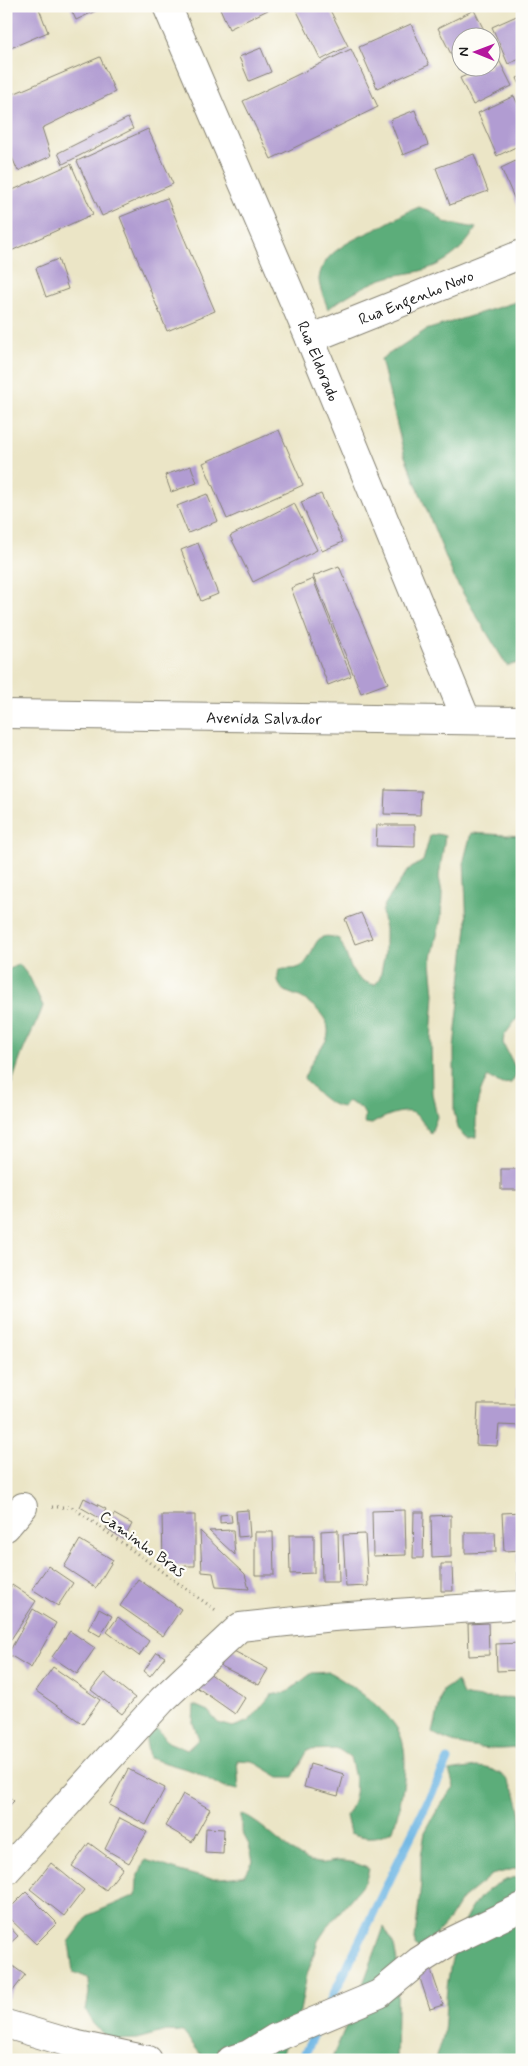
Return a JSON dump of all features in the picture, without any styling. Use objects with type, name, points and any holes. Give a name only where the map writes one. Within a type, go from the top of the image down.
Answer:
[{"type":"street","name":"Rua Eldorado","points":[[167,6],[310,339],[466,719]]},
{"type":"street","name":"Rua Engenho Novo","points":[[310,339],[522,254]]},
{"type":"street","name":"Avenida Salvador","points":[[6,714],[522,721]]},
{"type":"street","points":[[6,1872],[162,1700],[240,1627],[333,1617],[522,1605]]},
{"type":"street","points":[[231,2060],[249,2054],[275,2038],[379,1994],[419,1961],[446,1944],[522,1907]]},
{"type":"street","points":[[6,2024],[111,2056],[148,2060]]},
{"type":"path","name":"Caminho Bras","points":[[14,1517],[72,1507],[240,1627]]},
{"type":"green space","points":[[419,207],[433,212],[444,222],[476,228],[465,244],[443,262],[416,272],[390,276],[375,282],[354,292],[328,309],[319,279],[321,270],[332,254],[349,242]]},
{"type":"green space","points":[[522,300],[522,662],[507,666],[455,580],[404,454],[381,359],[426,330]]},
{"type":"green space","points":[[471,833],[522,836],[522,1012],[504,1036],[503,1043],[515,1067],[516,1075],[511,1083],[502,1084],[488,1077],[478,1099],[476,1137],[468,1138],[462,1135],[458,1128],[454,1112],[454,1048],[467,927],[464,860]]},
{"type":"green space","points":[[437,834],[445,836],[439,877],[442,893],[441,918],[431,962],[434,994],[431,1039],[432,1093],[437,1117],[431,1133],[418,1117],[406,1112],[387,1116],[372,1124],[364,1123],[365,1115],[361,1108],[347,1101],[343,1107],[337,1106],[326,1101],[316,1092],[304,1078],[324,1044],[328,1028],[324,1017],[311,1004],[281,987],[278,976],[279,969],[301,967],[319,939],[330,936],[339,939],[354,973],[366,982],[375,985],[380,978],[385,953],[385,929],[382,912],[385,904],[408,870],[423,861],[430,836]]},
{"type":"green space","points":[[19,964],[30,978],[43,1006],[22,1053],[6,1097],[6,971]]},
{"type":"green space","points":[[329,1672],[357,1690],[387,1715],[399,1732],[403,1742],[405,1767],[402,1794],[393,1830],[387,1833],[372,1837],[350,1833],[346,1816],[353,1801],[356,1787],[350,1757],[338,1749],[308,1750],[293,1777],[279,1777],[252,1761],[237,1760],[239,1790],[222,1787],[196,1772],[149,1758],[145,1735],[158,1729],[168,1742],[187,1750],[199,1739],[193,1723],[194,1705],[208,1711],[218,1723],[233,1727],[249,1721],[271,1695],[287,1692],[312,1673]]},
{"type":"green space","points":[[457,1681],[463,1695],[522,1699],[522,1747],[476,1748],[453,1742],[433,1733],[443,1690]]},
{"type":"green space","points":[[476,1767],[493,1770],[505,1778],[513,1789],[521,1819],[522,1867],[491,1875],[462,1899],[448,1921],[420,1952],[415,1945],[415,1938],[421,1883],[421,1857],[425,1832],[440,1805],[454,1787],[449,1771]]},
{"type":"green space","points":[[241,1814],[259,1825],[292,1851],[310,1861],[322,1863],[348,1862],[369,1869],[365,1882],[328,1926],[318,1941],[307,1975],[300,2011],[279,2060],[205,2060],[183,2032],[166,2031],[137,2039],[118,2040],[104,2035],[93,2024],[86,2010],[89,1993],[88,1978],[73,1972],[69,1942],[89,1915],[136,1895],[137,1880],[145,1860],[206,1878],[226,1878],[245,1875],[253,1861],[249,1845],[241,1830]]},
{"type":"green space","points":[[522,1876],[522,2060],[435,2060],[442,2042],[450,1971],[459,1935],[466,1918],[488,1890],[503,1881]]},
{"type":"green space","points":[[384,1927],[394,1945],[398,1967],[396,2060],[331,2060],[359,1994]]},
{"type":"building","points":[[6,6],[38,6],[48,32],[6,50]]},
{"type":"building","points":[[106,6],[76,20],[70,7]]},
{"type":"building","points":[[219,6],[276,6],[229,29]]},
{"type":"building","points":[[302,6],[328,6],[348,46],[321,60],[296,9]]},
{"type":"building","points":[[474,10],[483,28],[450,28],[450,52],[438,28]]},
{"type":"building","points":[[521,14],[522,58],[508,64],[500,46],[500,28],[492,27]]},
{"type":"building","points":[[411,24],[429,65],[377,88],[359,47]]},
{"type":"building","points":[[261,48],[271,72],[249,81],[239,57]]},
{"type":"building","points":[[351,49],[378,107],[271,159],[243,101]]},
{"type":"building","points":[[100,57],[115,92],[42,128],[51,156],[18,171],[6,144],[6,97]]},
{"type":"building","points":[[500,62],[512,86],[473,105],[460,78],[500,78]]},
{"type":"building","points":[[522,76],[522,89],[517,78]]},
{"type":"building","points":[[514,96],[522,113],[522,144],[497,156],[478,113]]},
{"type":"building","points":[[415,110],[428,145],[403,155],[390,120]]},
{"type":"building","points":[[128,118],[133,129],[63,164],[58,153]]},
{"type":"building","points":[[148,129],[173,184],[102,216],[77,161]]},
{"type":"building","points":[[474,154],[488,191],[450,205],[436,168]]},
{"type":"building","points":[[522,158],[522,206],[518,207],[501,168]]},
{"type":"building","points":[[6,163],[11,174],[6,175]]},
{"type":"building","points":[[71,164],[93,214],[11,251],[6,239],[6,193]]},
{"type":"building","points":[[167,198],[215,311],[167,331],[120,217]]},
{"type":"building","points":[[58,259],[68,289],[46,297],[36,268]]},
{"type":"building","points":[[279,430],[303,485],[227,519],[203,463]]},
{"type":"building","points":[[191,466],[197,483],[171,492],[165,475]]},
{"type":"building","points":[[207,494],[218,521],[188,533],[177,506]]},
{"type":"building","points":[[321,494],[343,542],[322,551],[301,502]]},
{"type":"building","points":[[294,503],[317,550],[253,582],[230,536]]},
{"type":"building","points":[[198,543],[218,594],[201,601],[181,550]]},
{"type":"building","points":[[339,566],[388,683],[361,693],[313,576]]},
{"type":"building","points":[[313,579],[351,676],[328,685],[291,588]]},
{"type":"building","points":[[385,790],[421,791],[420,815],[384,814]]},
{"type":"building","points":[[377,825],[415,825],[415,847],[376,846]]},
{"type":"building","points":[[361,913],[372,938],[355,944],[345,919]]},
{"type":"building","points":[[501,1169],[522,1169],[522,1190],[501,1190]]},
{"type":"building","points":[[520,1230],[522,1230],[522,1251],[519,1251]]},
{"type":"building","points":[[520,1291],[522,1291],[522,1318],[519,1318]]},
{"type":"building","points":[[518,1372],[522,1372],[522,1397],[517,1397]]},
{"type":"building","points":[[478,1404],[522,1404],[522,1426],[499,1425],[497,1446],[476,1445]]},
{"type":"building","points":[[84,1498],[106,1509],[101,1519],[80,1507]]},
{"type":"building","points":[[248,1510],[250,1536],[238,1537],[236,1511]]},
{"type":"building","points":[[405,1510],[406,1555],[373,1556],[372,1511]]},
{"type":"building","points":[[414,1512],[424,1512],[423,1558],[413,1558]]},
{"type":"building","points":[[522,1512],[522,1550],[504,1551],[502,1513]]},
{"type":"building","points":[[114,1514],[132,1524],[124,1539],[106,1528]]},
{"type":"building","points":[[231,1514],[232,1522],[220,1523],[220,1515]]},
{"type":"building","points":[[162,1515],[195,1515],[195,1566],[163,1566]]},
{"type":"building","points":[[451,1515],[451,1557],[432,1558],[431,1516]]},
{"type":"building","points":[[233,1530],[235,1555],[209,1531]]},
{"type":"building","points":[[338,1530],[339,1582],[322,1582],[321,1531]]},
{"type":"building","points":[[200,1531],[245,1574],[249,1589],[216,1587],[213,1573],[202,1572]]},
{"type":"building","points":[[255,1532],[273,1532],[274,1575],[255,1575]]},
{"type":"building","points":[[465,1532],[495,1532],[496,1552],[465,1553]]},
{"type":"building","points":[[365,1534],[368,1586],[346,1587],[343,1535]]},
{"type":"building","points":[[289,1535],[314,1535],[314,1573],[290,1574]]},
{"type":"building","points":[[80,1540],[113,1560],[96,1588],[64,1567]]},
{"type":"building","points":[[517,1553],[522,1553],[522,1591],[518,1591]]},
{"type":"building","points":[[441,1564],[452,1564],[453,1591],[441,1591]]},
{"type":"building","points":[[48,1566],[73,1583],[58,1606],[32,1589]]},
{"type":"building","points":[[138,1579],[181,1609],[163,1636],[120,1606]]},
{"type":"building","points":[[12,1585],[36,1601],[6,1647],[6,1594]]},
{"type":"building","points":[[33,1609],[56,1623],[31,1668],[8,1654]]},
{"type":"building","points":[[99,1609],[112,1616],[100,1636],[88,1629]]},
{"type":"building","points":[[118,1617],[149,1641],[139,1656],[107,1632]]},
{"type":"building","points":[[488,1623],[489,1655],[469,1656],[468,1624]]},
{"type":"building","points":[[70,1631],[95,1648],[77,1674],[52,1657]]},
{"type":"building","points":[[522,1643],[522,1670],[497,1671],[496,1644]]},
{"type":"building","points":[[230,1649],[268,1669],[259,1685],[221,1666]]},
{"type":"building","points":[[157,1652],[165,1657],[150,1676],[144,1671]]},
{"type":"building","points":[[53,1667],[100,1700],[83,1724],[36,1691]]},
{"type":"building","points":[[206,1671],[245,1698],[235,1714],[195,1686]]},
{"type":"building","points":[[104,1673],[135,1698],[122,1714],[91,1690]]},
{"type":"building","points":[[310,1764],[344,1774],[338,1796],[304,1787]]},
{"type":"building","points":[[128,1769],[165,1788],[146,1825],[109,1805]]},
{"type":"building","points":[[6,1794],[14,1801],[6,1809]]},
{"type":"building","points":[[183,1794],[210,1809],[192,1842],[165,1826]]},
{"type":"building","points":[[120,1818],[147,1832],[129,1863],[105,1849]]},
{"type":"building","points":[[206,1828],[224,1829],[223,1854],[205,1853]]},
{"type":"building","points":[[89,1843],[123,1868],[106,1890],[72,1866]]},
{"type":"building","points":[[51,1863],[84,1890],[64,1916],[30,1889]]},
{"type":"building","points":[[26,1892],[57,1923],[36,1944],[6,1915],[6,1912]]},
{"type":"building","points":[[6,1923],[18,1936],[6,1947]]},
{"type":"building","points":[[6,1961],[25,1975],[6,2000]]},
{"type":"building","points":[[429,1964],[443,2005],[430,2009],[417,1969]]},
{"type":"building","points":[[32,2056],[60,2056],[60,2060],[32,2060]]},
{"type":"waterway","points":[[326,2010],[448,1760]]},
{"type":"waterway","points":[[302,2060],[318,2026]]}]
